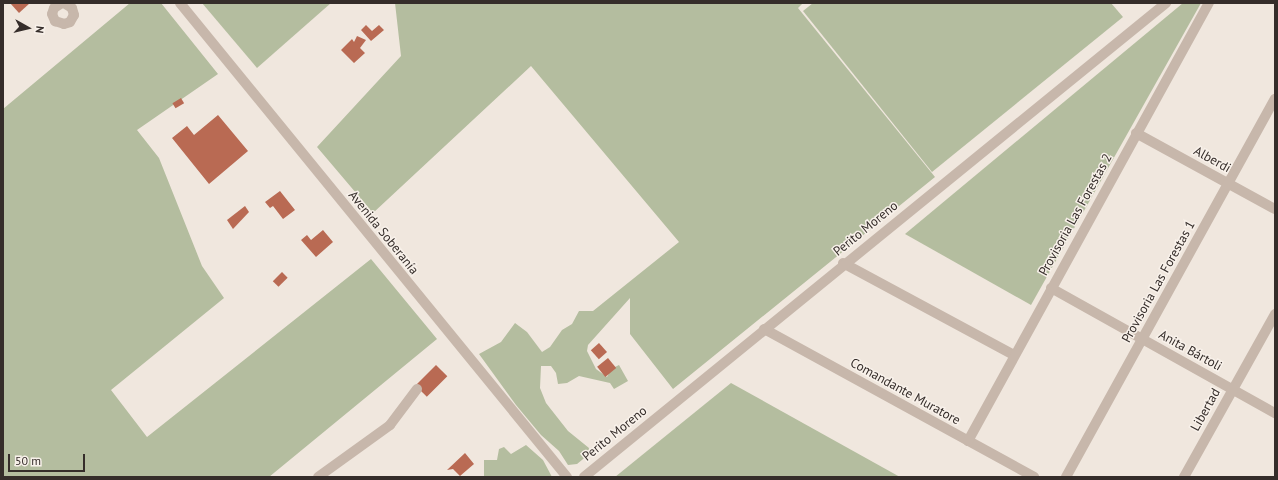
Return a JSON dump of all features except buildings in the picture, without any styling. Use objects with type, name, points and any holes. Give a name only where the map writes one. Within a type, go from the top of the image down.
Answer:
[{"type":"street","name":"Avenida Soberanía","points":[[180,3],[567,477]]},
{"type":"street","name":"Perito Moreno","points":[[584,477],[844,263],[1166,3]]},
{"type":"street","name":"Provisoria Las Forestas 2","points":[[968,441],[1136,133],[1209,3]]},
{"type":"street","name":"Provisoria Las Forestas 1","points":[[1066,477],[1275,99]]},
{"type":"street","name":"Alberdi","points":[[1136,133],[1275,210]]},
{"type":"street","points":[[844,263],[1014,355]]},
{"type":"street","name":"Anita Bártoli","points":[[1051,288],[1275,413]]},
{"type":"street","name":"Libertad","points":[[1184,477],[1275,314]]},
{"type":"street","name":"Comandante Muratore","points":[[764,329],[1034,477]]},
{"type":"street","points":[[318,477],[390,425],[417,389]]},
{"type":"green space","points":[[130,3],[161,3],[218,74],[137,130],[159,158],[202,266],[224,298],[111,390],[147,437],[371,259],[437,339],[269,477],[3,477],[3,109]]},
{"type":"green space","points":[[202,3],[331,3],[257,68]]},
{"type":"green space","points":[[395,3],[803,3],[798,8],[935,177],[673,389],[630,334],[630,298],[588,345],[587,351],[596,369],[607,377],[611,369],[619,365],[628,381],[614,389],[610,383],[579,376],[567,383],[558,384],[556,373],[551,366],[541,366],[540,388],[546,403],[568,431],[589,448],[588,455],[577,464],[568,465],[559,451],[541,435],[516,405],[479,354],[501,342],[515,323],[527,332],[542,352],[550,347],[562,330],[572,324],[579,311],[593,311],[679,242],[531,66],[373,213],[317,147],[401,56]]},
{"type":"green space","points":[[813,3],[1111,3],[1123,17],[932,172],[803,11]]},
{"type":"green space","points":[[1183,3],[1201,3],[1031,305],[905,234]]},
{"type":"green space","points":[[731,383],[900,477],[615,477]]},
{"type":"green space","points":[[526,445],[543,460],[552,477],[484,476],[484,460],[497,460],[499,449],[504,447],[511,454]]}]
